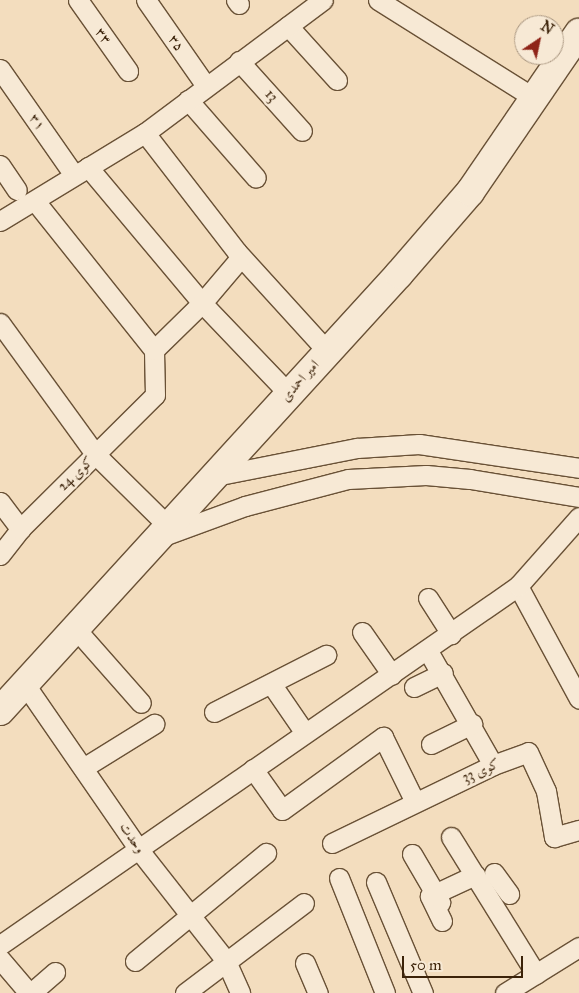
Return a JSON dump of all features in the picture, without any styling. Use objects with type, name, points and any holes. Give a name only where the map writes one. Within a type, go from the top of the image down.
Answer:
[{"type":"main road","name":"امیر احمدی","points":[[0,712],[74,627],[399,274],[470,192],[536,99],[579,33]]},
{"type":"street","name":"۳۳","points":[[78,0],[128,71]]},
{"type":"street","name":"۳۵","points":[[146,0],[206,86]]},
{"type":"street","points":[[0,221],[145,133],[323,0]]},
{"type":"street","points":[[378,0],[536,99]]},
{"type":"street","points":[[288,26],[337,80]]},
{"type":"street","name":"13","points":[[239,61],[302,131]]},
{"type":"street","name":"۳۱","points":[[0,69],[81,171],[288,393]]},
{"type":"street","points":[[188,100],[256,178]]},
{"type":"street","points":[[145,133],[240,256],[327,351]]},
{"type":"street","points":[[0,165],[17,190]]},
{"type":"street","points":[[35,201],[154,350],[202,302],[240,256]]},
{"type":"street","points":[[0,323],[96,455],[161,532],[245,506],[348,479],[426,475],[480,480],[579,497]]},
{"type":"street","name":"کوی 24","points":[[0,555],[20,529],[155,396],[154,350]]},
{"type":"street","points":[[215,476],[357,448],[419,444],[579,468]]},
{"type":"street","points":[[0,502],[20,529]]},
{"type":"street","points":[[0,945],[140,850],[305,733],[428,652],[518,586],[579,517]]},
{"type":"street","points":[[518,586],[579,699]]},
{"type":"street","points":[[428,598],[451,634]]},
{"type":"street","points":[[74,627],[141,703]]},
{"type":"street","points":[[362,632],[392,676]]},
{"type":"street","points":[[428,652],[443,673],[493,765]]},
{"type":"street","points":[[214,712],[272,685],[326,655]]},
{"type":"street","points":[[414,687],[443,673]]},
{"type":"street","name":"وحدت","points":[[24,683],[140,850],[226,960],[240,993]]},
{"type":"street","points":[[272,685],[305,733]]},
{"type":"street","points":[[83,768],[154,724]]},
{"type":"street","points":[[431,744],[472,724]]},
{"type":"street","points":[[253,769],[282,810],[383,737],[415,802]]},
{"type":"street","name":"کوی 33","points":[[332,843],[493,765],[528,752],[546,791],[554,836],[579,830]]},
{"type":"street","points":[[451,837],[487,875],[509,894]]},
{"type":"street","points":[[135,961],[266,853]]},
{"type":"street","points":[[412,854],[438,897]]},
{"type":"street","points":[[442,921],[430,896],[438,897],[487,875]]},
{"type":"street","points":[[487,875],[536,974]]},
{"type":"street","points":[[339,878],[385,993]]},
{"type":"street","points":[[376,882],[423,993]]},
{"type":"street","points":[[185,993],[226,960],[304,903]]},
{"type":"street","points":[[505,993],[579,947]]},
{"type":"street","points":[[0,959],[30,993],[55,972]]},
{"type":"street","points":[[305,963],[318,993]]}]
